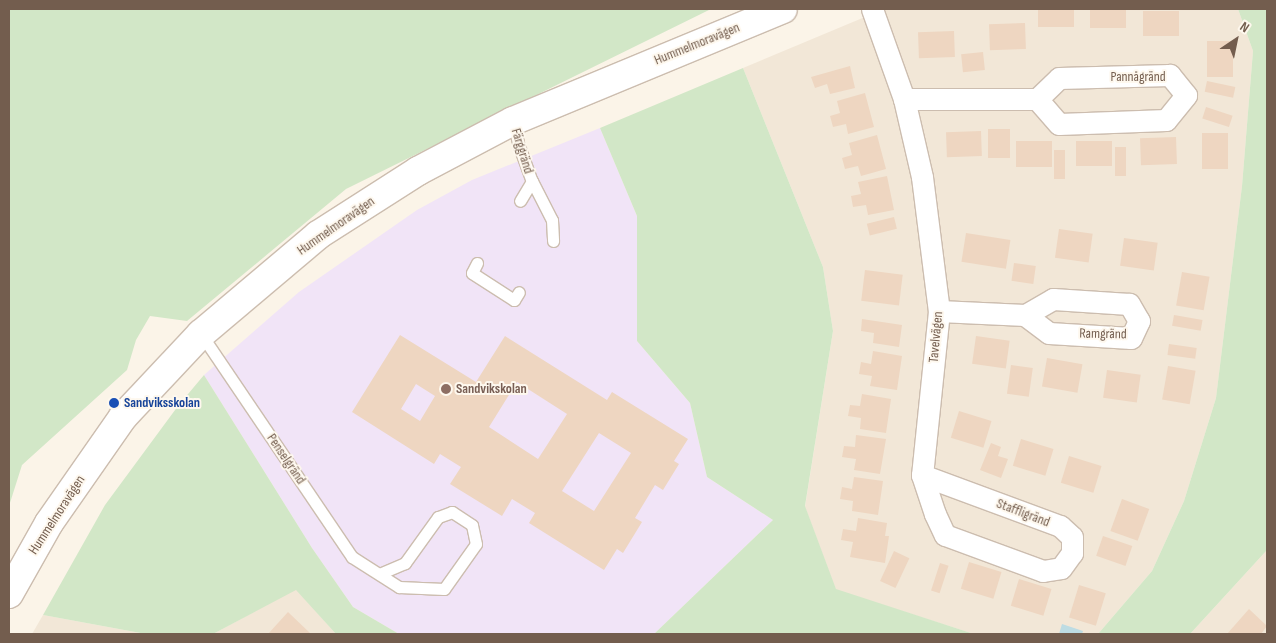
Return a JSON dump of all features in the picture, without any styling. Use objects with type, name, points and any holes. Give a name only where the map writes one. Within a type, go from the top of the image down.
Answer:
[{"type":"street","name":"Hummelmoravägen","points":[[9,594],[49,523],[123,417],[201,334],[318,235],[418,170],[513,121],[783,9]]},
{"type":"street","name":"Tavelvägen","points":[[872,9],[904,99],[922,177],[939,311],[922,474],[945,535],[1043,571]]},
{"type":"street","name":"Pannågränd","points":[[1170,75],[1186,95],[1166,120],[1059,124],[1037,99],[1059,78],[1078,77],[1170,75]]},
{"type":"street","points":[[904,99],[1037,99]]},
{"type":"street","points":[[939,311],[1025,315]]},
{"type":"street","name":"Staffligränd","points":[[922,474],[1060,526],[1072,537],[1072,553],[1061,568],[1043,571]]},
{"type":"lane","name":"Färggränd","points":[[513,121],[519,146],[532,181],[552,220],[553,241]]},
{"type":"lane","name":"Färggränd","points":[[520,201],[532,181]]},
{"type":"lane","points":[[477,263],[472,273],[514,300],[519,292]]},
{"type":"lane","name":"Penselgränd","points":[[201,334],[352,557],[399,587],[444,589],[476,544],[472,525],[452,512],[438,517],[405,563],[379,574]]},
{"type":"shaded area","points":[[884,9],[1238,9],[1253,51],[1242,186],[1216,398],[1184,501],[1152,571],[1098,634],[974,634],[836,590],[805,507],[833,331],[823,267],[743,68]]},
{"type":"shaded area","name":"Sandvikskolan","points":[[600,128],[637,216],[637,341],[690,403],[707,477],[773,520],[654,634],[399,634],[353,607],[312,548],[204,375],[299,292],[417,210],[472,180]]},
{"type":"shaded area","points":[[1267,550],[1267,634],[1190,634]]},
{"type":"shaded area","points":[[296,589],[336,634],[213,634]]},
{"type":"shaded area","points":[[43,615],[146,634],[32,634]]},
{"type":"green space","points":[[9,9],[711,9],[346,189],[187,321],[150,316],[136,340],[127,370],[22,465],[9,506]]},
{"type":"green space","points":[[1238,9],[1267,9],[1267,550],[1190,634],[1098,634],[1152,571],[1184,501],[1216,398],[1242,186],[1253,51]]},
{"type":"green space","points":[[743,68],[823,267],[833,331],[805,506],[836,589],[974,634],[654,634],[773,520],[707,477],[690,403],[637,341],[637,216],[600,128]]},
{"type":"green space","points":[[204,375],[312,548],[353,607],[399,634],[336,634],[296,590],[213,634],[146,634],[43,615],[105,505],[178,406]]},
{"type":"water","points":[[1062,624],[1083,631],[1082,634],[1059,634]]},
{"type":"building","points":[[1038,9],[1074,9],[1074,27],[1038,27]]},
{"type":"building","points":[[1090,9],[1126,9],[1126,28],[1090,28]]},
{"type":"building","points":[[1143,11],[1179,11],[1179,36],[1143,36]]},
{"type":"building","points":[[1025,23],[1026,49],[990,50],[989,24]]},
{"type":"building","points":[[954,31],[955,57],[919,58],[918,32]]},
{"type":"building","points":[[1207,41],[1233,41],[1233,77],[1207,77]]},
{"type":"building","points":[[983,52],[985,70],[963,72],[961,54]]},
{"type":"building","points":[[850,66],[855,88],[830,94],[827,84],[815,88],[811,77]]},
{"type":"building","points":[[1207,81],[1235,87],[1233,98],[1205,92]]},
{"type":"building","points":[[865,93],[874,127],[848,134],[846,124],[833,127],[830,116],[840,113],[837,101]]},
{"type":"building","points":[[1206,107],[1233,116],[1229,127],[1202,118]]},
{"type":"building","points":[[988,129],[1010,129],[1010,158],[988,158]]},
{"type":"building","points":[[981,131],[982,156],[947,157],[946,132]]},
{"type":"building","points":[[1202,133],[1228,133],[1228,169],[1202,169]]},
{"type":"building","points":[[877,135],[886,169],[861,176],[858,166],[845,169],[842,158],[852,155],[849,143]]},
{"type":"building","points":[[1176,137],[1177,164],[1141,165],[1140,138]]},
{"type":"building","points":[[1016,141],[1052,141],[1052,167],[1016,167]]},
{"type":"building","points":[[1076,141],[1112,141],[1112,166],[1076,166]]},
{"type":"building","points":[[1115,147],[1126,147],[1126,176],[1115,176]]},
{"type":"building","points":[[1054,150],[1065,150],[1065,179],[1054,179]]},
{"type":"building","points":[[887,176],[894,210],[868,215],[866,205],[853,207],[851,196],[861,194],[858,182]]},
{"type":"building","points":[[894,217],[897,229],[870,235],[867,224]]},
{"type":"building","points":[[1059,229],[1093,234],[1089,262],[1055,258]]},
{"type":"building","points":[[966,233],[1010,240],[1006,269],[961,262]]},
{"type":"building","points":[[1124,238],[1158,243],[1154,270],[1120,266]]},
{"type":"building","points":[[1014,263],[1036,266],[1033,284],[1011,281]]},
{"type":"building","points":[[865,270],[903,275],[899,305],[861,301]]},
{"type":"building","points":[[1182,272],[1210,277],[1204,310],[1176,305]]},
{"type":"building","points":[[1174,315],[1203,320],[1201,331],[1172,326]]},
{"type":"building","points":[[862,319],[902,325],[899,347],[873,343],[874,333],[861,331]]},
{"type":"building","points":[[400,335],[476,382],[505,336],[607,400],[612,392],[688,439],[674,461],[679,464],[663,490],[655,485],[635,518],[642,522],[623,553],[617,549],[604,570],[529,523],[535,513],[512,499],[502,516],[450,484],[461,467],[440,454],[434,464],[352,412]],"holes":[[[517,382],[567,414],[538,459],[489,427]],[[416,384],[435,396],[420,421],[401,409]],[[599,433],[631,453],[594,511],[562,491]]]},
{"type":"building","points":[[976,336],[1010,341],[1006,368],[972,364]]},
{"type":"building","points":[[1169,344],[1197,348],[1195,359],[1167,355]]},
{"type":"building","points":[[873,351],[902,356],[897,390],[870,386],[872,376],[859,374],[861,362],[871,364]]},
{"type":"building","points":[[1047,358],[1082,364],[1077,393],[1042,387]]},
{"type":"building","points":[[1011,365],[1033,368],[1029,397],[1007,394]]},
{"type":"building","points":[[1168,366],[1196,371],[1190,404],[1162,399]]},
{"type":"building","points":[[1107,370],[1141,375],[1137,402],[1103,398]]},
{"type":"building","points":[[862,394],[891,399],[886,433],[860,429],[861,418],[848,416],[850,405],[860,406]]},
{"type":"building","points":[[959,411],[992,421],[983,448],[951,438]]},
{"type":"building","points":[[856,435],[886,439],[880,474],[854,470],[856,459],[842,457],[844,446],[855,447]]},
{"type":"building","points":[[1021,439],[1054,449],[1045,476],[1013,466]]},
{"type":"building","points":[[991,443],[1001,447],[998,456],[1008,459],[1001,478],[980,470]]},
{"type":"building","points":[[1069,456],[1102,466],[1093,493],[1061,483]]},
{"type":"building","points":[[854,477],[883,481],[878,515],[852,511],[853,501],[840,499],[842,487],[852,489]]},
{"type":"building","points":[[1122,499],[1149,509],[1138,541],[1110,531]]},
{"type":"building","points":[[858,518],[887,523],[885,536],[889,536],[885,563],[850,557],[853,542],[841,540],[843,529],[856,531]]},
{"type":"building","points":[[1103,536],[1132,546],[1125,566],[1096,556]]},
{"type":"building","points":[[894,551],[909,558],[895,588],[880,581]]},
{"type":"building","points":[[969,562],[1002,572],[993,599],[961,589]]},
{"type":"building","points":[[940,563],[949,566],[940,593],[931,591]]},
{"type":"building","points":[[1019,579],[1052,589],[1043,616],[1011,606]]},
{"type":"building","points":[[1079,585],[1106,593],[1096,626],[1069,618]]},
{"type":"building","points":[[1249,609],[1267,626],[1261,634],[1227,634]]},
{"type":"building","points":[[288,612],[311,634],[268,634]]},
{"type":"place","name":"Sandvikskolan","points":[[446,389]]},
{"type":"place","name":"Sandviksskolan","points":[[114,403]]}]
